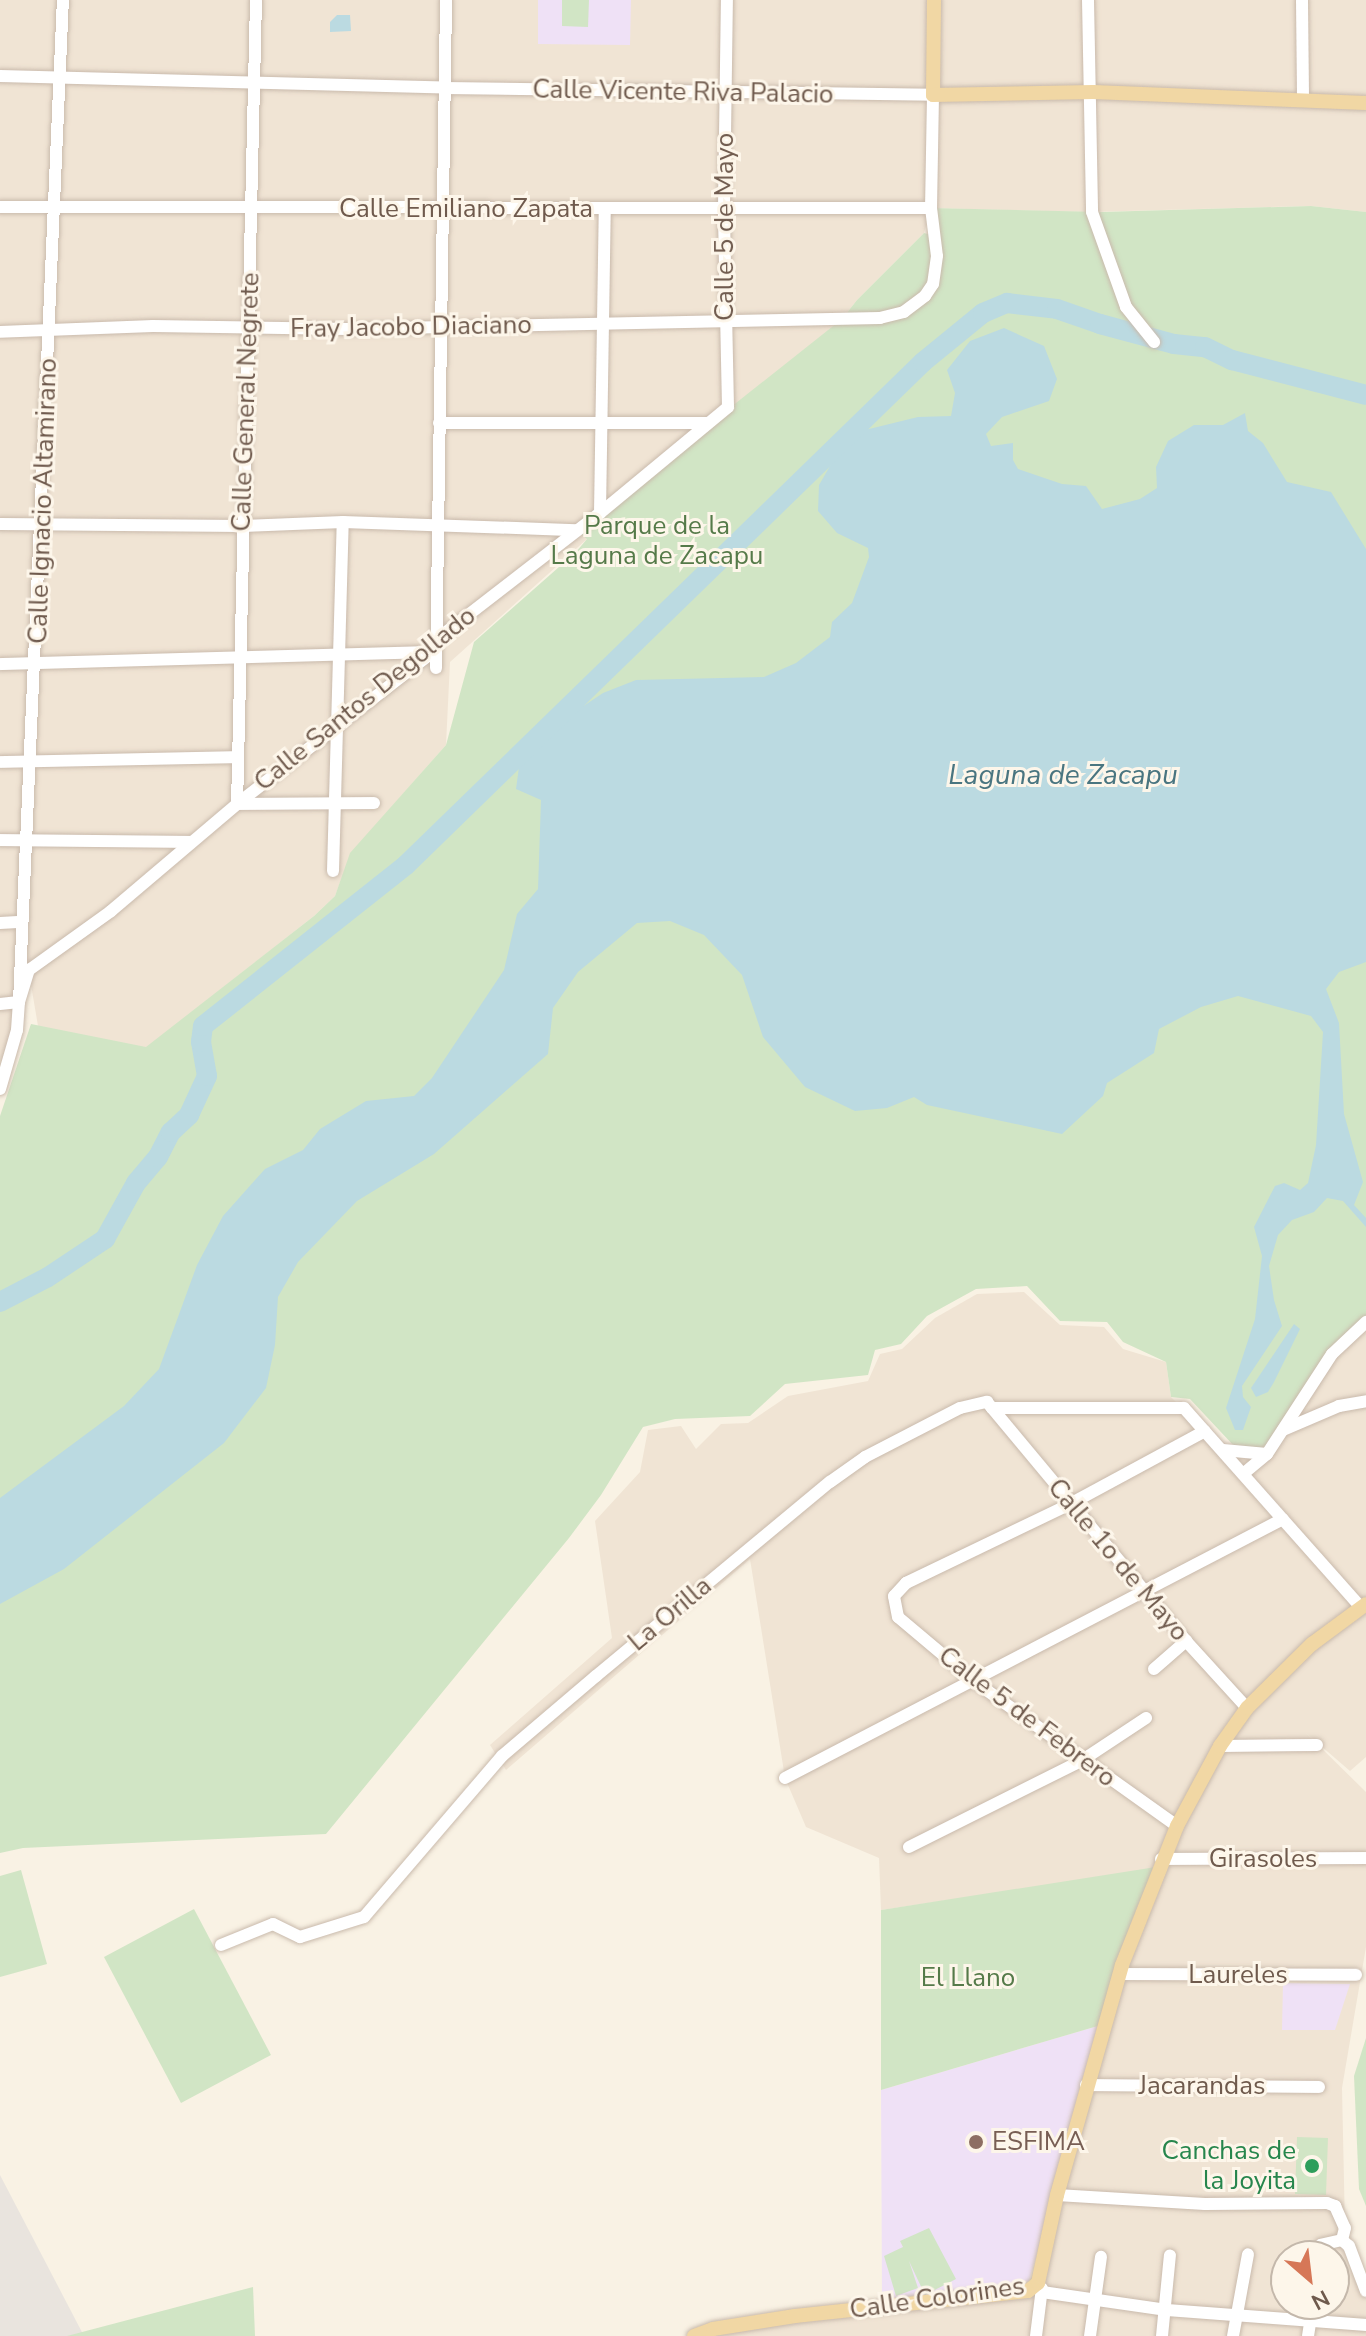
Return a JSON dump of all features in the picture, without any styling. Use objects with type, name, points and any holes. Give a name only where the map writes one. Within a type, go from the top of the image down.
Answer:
[{"type":"main road","points":[[933,95],[934,0]]},
{"type":"main road","name":"Calle Vicente Riva Palacio","points":[[933,95],[1093,92],[1366,103]]},
{"type":"main road","points":[[1036,2289],[1086,2085],[1119,1974],[1161,1859],[1220,1746],[1247,1708],[1312,1644],[1363,1605]]},
{"type":"main road","name":"Calle Colorines","points":[[694,2336],[713,2329],[795,2316],[1036,2289]]},
{"type":"street","name":"Calle Ignacio Altamirano","points":[[19,1002],[63,0]]},
{"type":"street","name":"Calle General Negrete","points":[[237,804],[256,0]]},
{"type":"street","points":[[436,668],[446,0]]},
{"type":"street","name":"Calle 5 de Mayo","points":[[727,0],[724,208],[728,407]]},
{"type":"street","points":[[1088,0],[1093,92],[1092,212],[1120,294],[1150,338]]},
{"type":"street","points":[[1302,0],[1303,101]]},
{"type":"street","name":"Calle Vicente Riva Palacio","points":[[0,76],[60,75],[444,88],[933,95]]},
{"type":"street","name":"Fray Jacobo Diaciano","points":[[0,332],[153,326],[247,330],[725,319],[862,319],[904,312],[925,296],[933,284],[937,256],[932,236],[931,208],[933,95]]},
{"type":"street","name":"Calle Emiliano Zapata","points":[[0,207],[931,208]]},
{"type":"street","points":[[600,513],[605,210]]},
{"type":"street","name":"Calle Santos Degollado","points":[[29,970],[111,911],[237,804],[337,727],[728,407]]},
{"type":"street","points":[[439,423],[708,423]]},
{"type":"street","points":[[333,871],[343,522]]},
{"type":"street","points":[[0,524],[243,526],[343,522],[431,524],[438,528],[576,530]]},
{"type":"street","points":[[0,664],[341,654],[435,646]]},
{"type":"street","points":[[0,762],[237,757]]},
{"type":"street","points":[[237,804],[374,803]]},
{"type":"street","points":[[0,840],[191,842]]},
{"type":"street","points":[[0,923],[22,922]]},
{"type":"street","points":[[0,1089],[17,1030],[19,1002],[29,970],[21,958]]},
{"type":"street","points":[[0,1004],[19,1002]]},
{"type":"street","points":[[1243,1474],[1267,1454],[1332,1354],[1366,1322]]},
{"type":"street","points":[[1283,1430],[1339,1406],[1366,1401]]},
{"type":"street","name":"La Orilla","points":[[221,1945],[273,1924],[300,1937],[364,1917],[502,1756],[761,1537],[865,1457],[960,1408],[987,1402],[992,1408],[1184,1408],[1205,1431]]},
{"type":"street","name":"Calle 1o de Mayo","points":[[992,1408],[1186,1641],[1247,1708]]},
{"type":"street","points":[[1070,1504],[1205,1431],[1363,1605]]},
{"type":"street","points":[[1223,1450],[1267,1454]]},
{"type":"street","name":"Calle 5 de Febrero","points":[[1070,1504],[906,1583],[894,1596],[898,1617],[974,1681],[1081,1761],[1177,1826]]},
{"type":"street","points":[[785,1778],[1283,1519]]},
{"type":"street","points":[[1154,1669],[1186,1641]]},
{"type":"street","points":[[909,1847],[1081,1761],[1146,1718]]},
{"type":"street","points":[[1220,1746],[1317,1745]]},
{"type":"street","name":"Girasoles","points":[[1161,1859],[1366,1858]]},
{"type":"street","name":"Laureles","points":[[1119,1974],[1356,1975]]},
{"type":"street","name":"Jacarandas","points":[[1086,2085],[1319,2087]]},
{"type":"street","points":[[1057,2195],[1205,2204],[1327,2203],[1335,2206],[1345,2228],[1342,2240]]},
{"type":"street","points":[[1350,2249],[1366,2291]]},
{"type":"street","points":[[1233,2336],[1248,2254]]},
{"type":"street","points":[[1162,2336],[1167,2310],[1170,2255]]},
{"type":"street","points":[[1090,2336],[1101,2257]]},
{"type":"street","points":[[1036,2336],[1041,2308],[1036,2289],[1167,2310],[1270,2318]]},
{"type":"street","points":[[1308,2336],[1310,2320],[1366,2325]]},
{"type":"shaded area","points":[[0,0],[1366,0],[1366,212],[1311,206],[1088,212],[931,208],[924,233],[842,319],[450,662],[446,745],[351,853],[335,896],[314,916],[146,1048],[38,1026],[29,973],[0,1089]]},
{"type":"shaded area","points":[[538,0],[631,0],[630,45],[538,44]]},
{"type":"shaded area","points":[[1024,1292],[1060,1325],[1104,1327],[1123,1349],[1166,1362],[1171,1397],[1223,1450],[1267,1454],[1332,1354],[1366,1322],[1366,1757],[1350,1771],[1306,1733],[1366,1792],[1366,1947],[1342,2088],[1345,2228],[1342,2240],[1270,2240],[1270,2320],[1350,2320],[1350,2253],[1366,2280],[1366,2336],[694,2336],[1028,2291],[1038,2298],[1042,2292],[1061,2201],[1125,1979],[1151,1901],[1157,1869],[881,1910],[879,1858],[806,1827],[785,1778],[750,1559],[506,1770],[490,1745],[612,1638],[595,1521],[640,1472],[648,1430],[681,1426],[696,1449],[721,1424],[748,1423],[788,1396],[868,1381],[880,1354],[902,1349],[935,1318],[977,1294]]},
{"type":"shaded area","points":[[1283,1983],[1350,1984],[1335,2030],[1282,2030]]},
{"type":"shaded area","name":"ESFIMA","points":[[1101,2025],[1029,2281],[882,2300],[881,2090]]},
{"type":"shaded area","points":[[0,2175],[84,2336],[0,2336]]},
{"type":"green space","points":[[562,0],[589,0],[588,27],[562,26]]},
{"type":"green space","name":"Parque de la Laguna de Zacapu","points":[[1311,206],[1366,212],[1366,1321],[1355,1328],[1269,1450],[1234,1446],[1190,1399],[1171,1397],[1166,1362],[1123,1342],[1107,1322],[1060,1321],[1027,1286],[976,1289],[927,1316],[901,1344],[875,1350],[868,1375],[785,1384],[750,1416],[675,1419],[643,1427],[601,1495],[569,1538],[326,1834],[23,1848],[0,1853],[0,1116],[31,1024],[146,1047],[314,916],[335,896],[350,853],[446,745],[474,642],[576,552],[587,539],[576,530],[842,319],[924,233],[932,235],[931,208],[1101,212]]},
{"type":"green space","name":"El Llano","points":[[1156,1867],[1101,2025],[881,2090],[881,1910]]},
{"type":"green space","points":[[21,1870],[47,1964],[0,1977],[0,1876]]},
{"type":"green space","points":[[194,1909],[271,2055],[181,2103],[104,1957]]},
{"type":"green space","points":[[1366,2038],[1366,2206],[1359,2189],[1354,2076]]},
{"type":"green space","name":"Canchas de la Joyita","points":[[1297,2137],[1328,2138],[1326,2195],[1295,2194]]},
{"type":"green space","points":[[929,2228],[956,2279],[925,2295],[909,2261],[918,2288],[896,2296],[884,2256],[903,2247],[900,2241]]},
{"type":"green space","points":[[253,2287],[255,2336],[67,2336]]},
{"type":"water","points":[[337,15],[350,15],[351,31],[330,32],[330,22]]},
{"type":"water","name":"Laguna de Zacapu","points":[[1004,328],[1044,346],[1057,379],[1049,401],[1002,417],[986,434],[991,446],[1013,443],[1013,460],[1018,469],[1062,484],[1086,486],[1102,509],[1140,499],[1157,488],[1156,467],[1168,441],[1194,425],[1223,425],[1245,413],[1248,431],[1263,443],[1287,482],[1331,492],[1366,549],[1366,962],[1339,972],[1326,989],[1339,1023],[1344,1114],[1363,1182],[1354,1205],[1366,1218],[1366,1227],[1343,1201],[1327,1198],[1314,1212],[1292,1220],[1278,1235],[1269,1266],[1282,1326],[1242,1386],[1243,1397],[1251,1407],[1243,1430],[1235,1430],[1226,1408],[1255,1319],[1262,1256],[1254,1227],[1275,1186],[1284,1183],[1300,1190],[1308,1183],[1316,1145],[1323,1032],[1311,1016],[1238,996],[1201,1007],[1159,1029],[1154,1053],[1107,1083],[1103,1096],[1062,1134],[927,1105],[914,1097],[887,1108],[855,1111],[805,1087],[763,1037],[742,975],[704,935],[670,921],[637,923],[578,972],[553,1008],[548,1054],[434,1154],[357,1201],[298,1262],[278,1297],[275,1345],[266,1388],[224,1443],[64,1569],[0,1604],[0,1498],[124,1406],[159,1369],[197,1265],[223,1216],[265,1169],[303,1150],[320,1129],[366,1101],[414,1096],[432,1078],[504,970],[517,914],[538,889],[541,800],[516,789],[519,767],[570,715],[603,693],[636,680],[764,677],[796,663],[830,637],[832,622],[852,603],[869,557],[868,548],[837,533],[818,511],[819,485],[837,454],[865,430],[918,417],[951,416],[955,393],[947,370],[970,341]]},
{"type":"water","points":[[1294,1324],[1300,1329],[1274,1382],[1268,1392],[1256,1397],[1251,1388]]},
{"type":"waterway","points":[[0,1302],[48,1277],[105,1239],[136,1183],[158,1157],[171,1132],[189,1115],[207,1076],[201,1042],[203,1026],[406,865],[923,362],[983,313],[1007,303],[1057,309],[1174,344],[1205,347],[1232,360],[1366,395]]},
{"type":"place","name":"ESFIMA","points":[[976,2142]]},
{"type":"place","name":"Canchas de la Joyita","points":[[1312,2166]]}]
